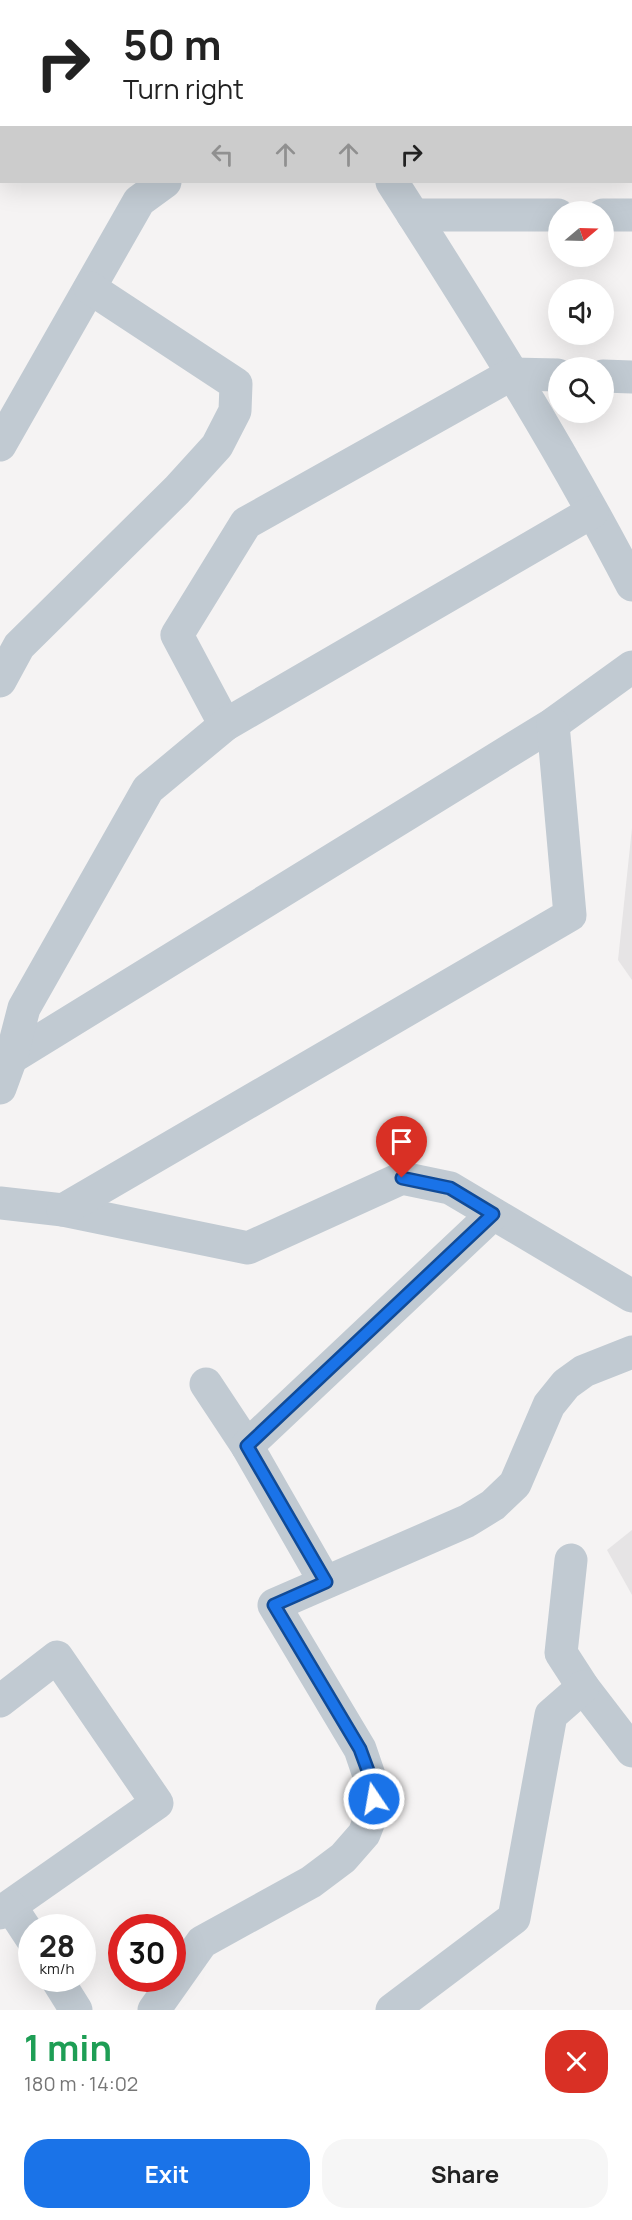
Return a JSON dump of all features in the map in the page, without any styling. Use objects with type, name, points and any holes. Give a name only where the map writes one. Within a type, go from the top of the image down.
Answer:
[{"type":"street","points":[[0,445],[139,201],[164,183]]},
{"type":"street","points":[[393,183],[610,527],[632,585]]},
{"type":"street","points":[[413,215],[548,215]]},
{"type":"street","points":[[614,215],[632,215]]},
{"type":"street","points":[[0,681],[19,646],[177,490],[217,446],[235,411],[236,384],[90,288]]},
{"type":"street","points":[[225,725],[177,635],[246,523],[512,374],[548,375]]},
{"type":"street","points":[[614,376],[632,377]]},
{"type":"street","points":[[5,1073],[12,1002],[148,789],[225,725],[610,527]]},
{"type":"street","points":[[5,1073],[553,724],[632,667]]},
{"type":"street","points":[[63,1210],[570,915],[553,724]]},
{"type":"street","points":[[0,1203],[63,1210],[248,1248],[402,1178],[450,1188],[632,1296]]},
{"type":"street","points":[[247,1446],[493,1214]]},
{"type":"street","points":[[154,2010],[202,1942],[311,1882],[343,1858],[364,1834],[373,1811],[374,1787],[360,1749],[274,1605],[466,1521],[493,1505],[515,1484],[549,1405],[566,1384],[584,1371],[632,1352]]},
{"type":"street","points":[[206,1384],[247,1446],[326,1582]]},
{"type":"street","points":[[571,1560],[561,1653],[583,1687],[632,1751]]},
{"type":"street","points":[[0,1701],[57,1657],[157,1803],[5,1910],[18,1924]]},
{"type":"street","points":[[392,2010],[514,1918],[551,1715],[583,1687]]},
{"type":"street","points":[[65,1992],[76,2010]]},
{"type":"shaded area","points":[[632,828],[632,980],[618,960]]},
{"type":"shaded area","points":[[632,1530],[632,1595],[607,1550]]},
{"type":"route","points":[[374,1799],[374,1787],[360,1749],[274,1605],[326,1582],[247,1446],[493,1214],[450,1188],[402,1178]]}]
